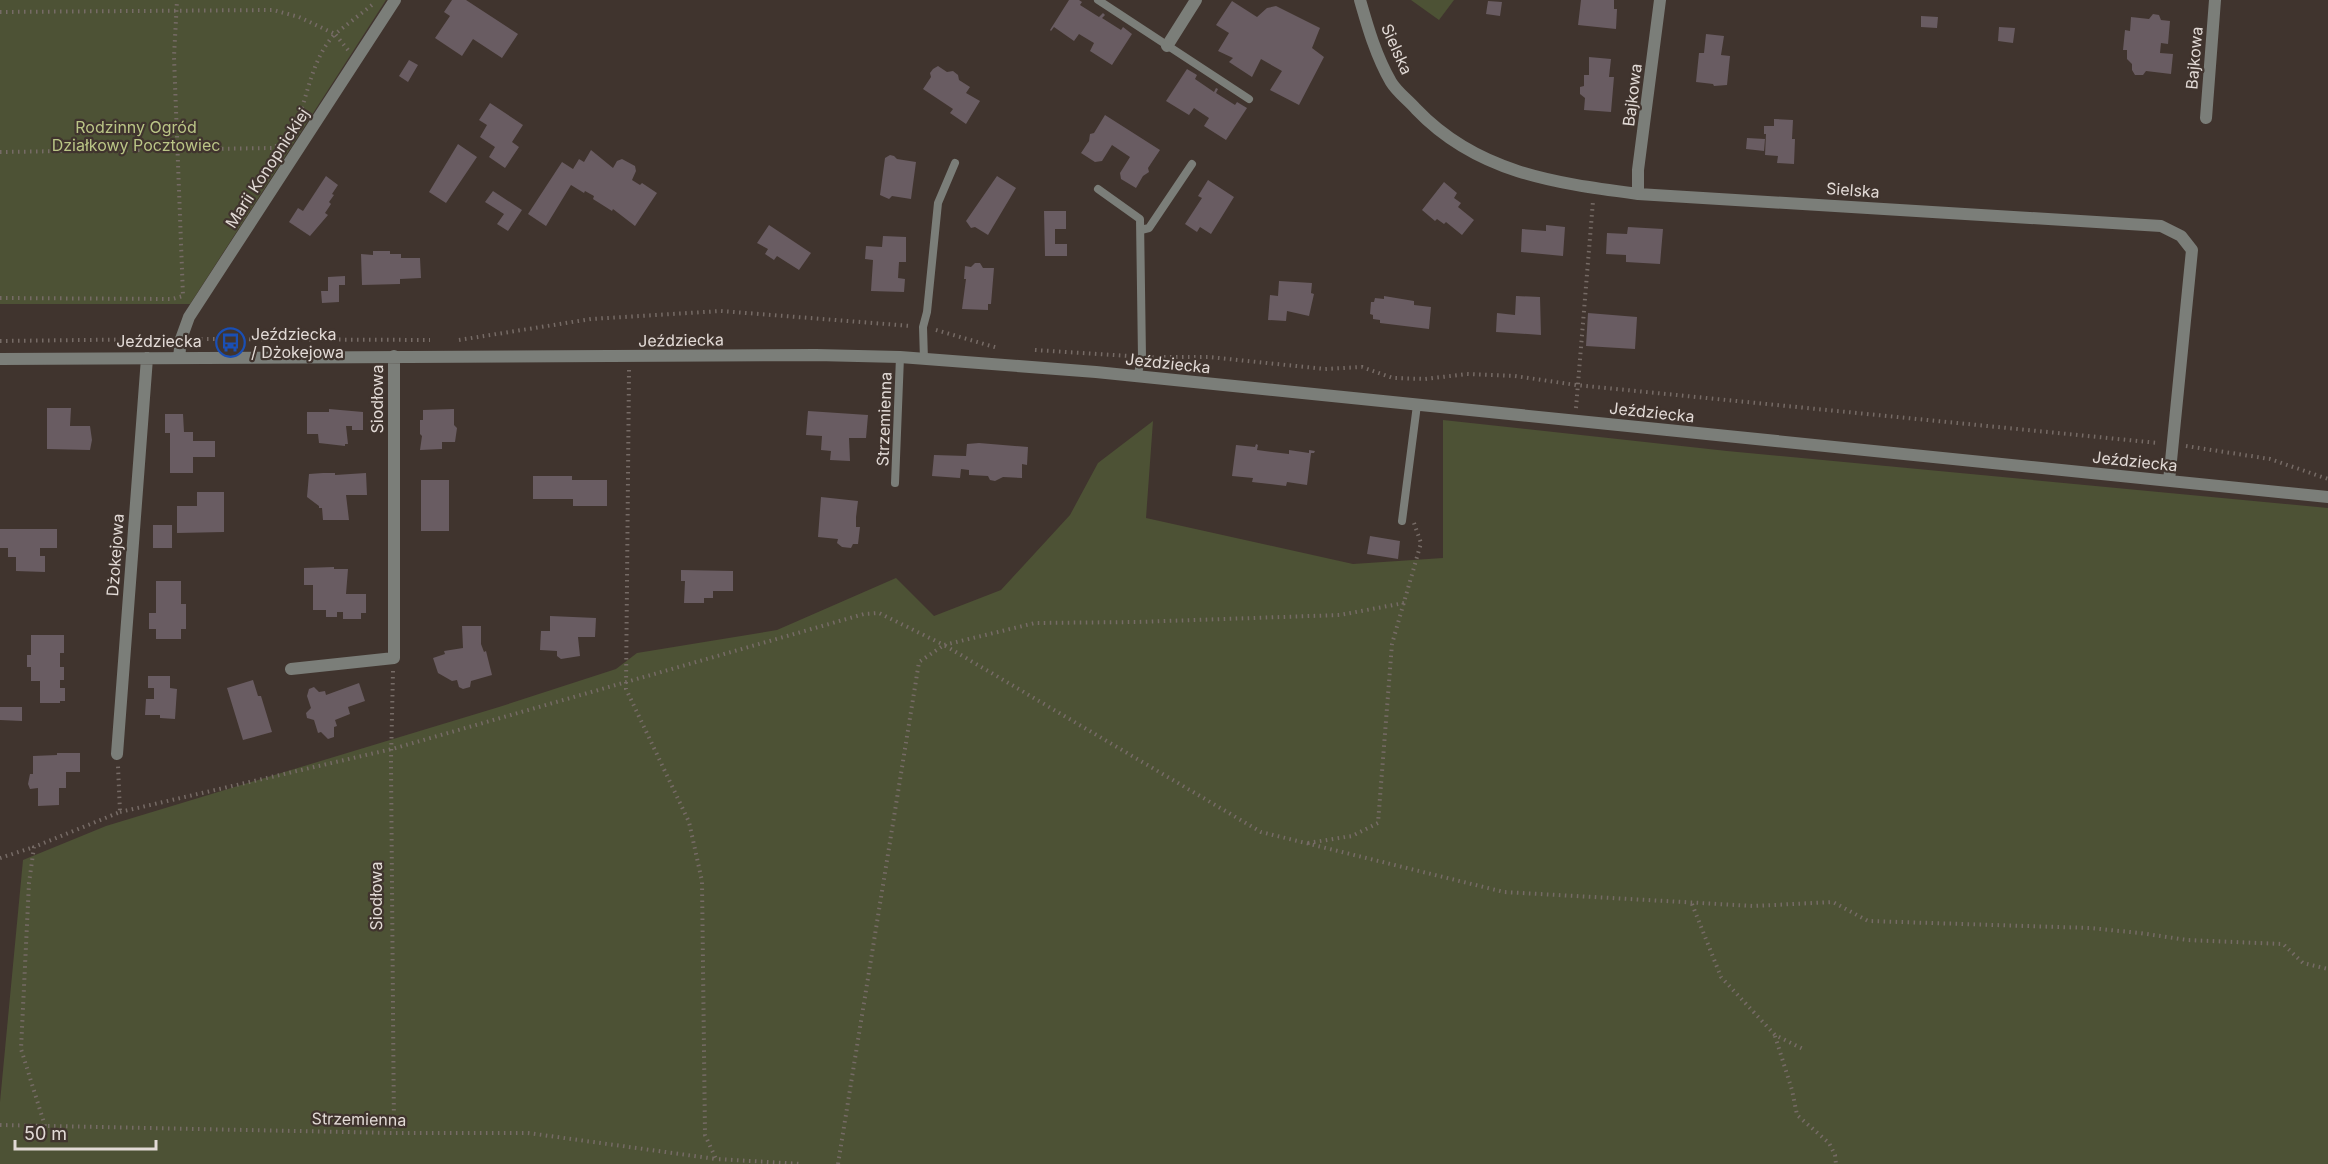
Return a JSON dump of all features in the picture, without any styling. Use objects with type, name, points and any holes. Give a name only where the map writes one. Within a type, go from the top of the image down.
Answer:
[{"type":"street","name":"Marii Konopnickiej","points":[[179,358],[181,339],[189,317],[395,0]]},
{"type":"street","points":[[1167,46],[1196,0]]},
{"type":"street","name":"Sielska","points":[[1360,0],[1375,50],[1392,84],[1434,128],[1498,166],[1564,184],[1638,194],[2161,226],[2181,236],[2192,250],[2169,481]]},
{"type":"street","name":"Bajkowa","points":[[1638,194],[1638,170],[1660,0]]},
{"type":"street","name":"Bajkowa","points":[[2206,118],[2215,0]]},
{"type":"street","name":"Jeździecka","points":[[0,359],[816,355],[900,357],[1096,372],[2328,497]]},
{"type":"street","name":"Siodłowa","points":[[394,356],[394,658]]},
{"type":"street","name":"Dżokejowa","points":[[117,754],[147,358]]},
{"type":"street","points":[[291,669],[394,658]]},
{"type":"lane","points":[[1098,0],[1249,99]]},
{"type":"lane","points":[[924,360],[923,327],[927,312],[938,203],[955,163]]},
{"type":"lane","points":[[1141,230],[1149,228],[1192,165]]},
{"type":"lane","points":[[1098,189],[1140,219],[1142,357],[1137,377]]},
{"type":"lane","name":"Strzemienna","points":[[895,483],[900,357]]},
{"type":"lane","points":[[1402,521],[1417,405]]},
{"type":"path","points":[[0,298],[172,299],[183,296],[174,57],[177,0]]},
{"type":"path","points":[[295,126],[318,58],[326,44],[377,0]]},
{"type":"path","points":[[0,12],[273,10],[299,16],[335,34],[356,59]]},
{"type":"path","points":[[0,152],[273,148],[289,137]]},
{"type":"path","points":[[1576,421],[1576,385],[1594,188]]},
{"type":"path","points":[[629,357],[626,689],[689,822],[702,880],[705,1135],[716,1159]]},
{"type":"path","points":[[1304,843],[1352,836],[1378,824],[1392,644],[1421,543],[1405,498]]},
{"type":"path","points":[[838,1164],[919,662],[944,645],[1035,623],[1340,615],[1404,603]]},
{"type":"path","points":[[0,858],[34,847],[120,812],[392,749],[864,614],[879,613],[944,645],[1261,832],[1304,843],[1504,892],[1754,906],[1833,902],[1868,921],[2090,928],[2187,940],[2283,944],[2303,963],[2328,969]]},
{"type":"path","name":"Siodłowa","points":[[394,658],[392,749],[394,1133]]},
{"type":"path","points":[[117,754],[120,812]]},
{"type":"path","points":[[34,847],[29,883],[21,1049],[45,1126]]},
{"type":"path","points":[[1692,904],[1721,977],[1775,1035],[1805,1050]]},
{"type":"path","points":[[1775,1035],[1792,1090],[1797,1115],[1804,1124],[1829,1143],[1835,1155],[1836,1164]]},
{"type":"path","name":"Strzemienna","points":[[0,1125],[528,1134],[716,1159],[802,1164]]},
{"type":"green space","name":"Rodzinny Ogród Działkowy Pocztowiec","points":[[0,0],[386,0],[190,304],[0,304]]},
{"type":"green space","points":[[1411,0],[1454,0],[1439,20]]},
{"type":"green space","points":[[1443,420],[1727,451],[2328,508],[2328,1164],[0,1164],[0,1102],[23,860],[106,826],[499,707],[616,669],[637,653],[777,630],[896,578],[934,616],[1001,590],[1070,515],[1098,463],[1153,421],[1146,518],[1353,564],[1443,558]]},
{"type":"building","points":[[452,0],[466,0],[518,34],[502,58],[473,39],[462,56],[435,38],[450,16],[444,12]]},
{"type":"building","points":[[1069,0],[1079,0],[1082,2],[1080,5],[1099,17],[1103,13],[1105,15],[1102,18],[1121,30],[1123,27],[1132,34],[1112,65],[1090,51],[1094,43],[1079,34],[1074,41],[1054,27],[1050,30]]},
{"type":"building","points":[[1581,0],[1614,0],[1614,9],[1617,9],[1616,29],[1578,25]]},
{"type":"building","points":[[1232,1],[1257,17],[1267,8],[1276,6],[1320,28],[1312,48],[1324,57],[1299,105],[1270,90],[1282,71],[1261,59],[1252,77],[1229,62],[1233,58],[1218,51],[1229,33],[1216,25]]},
{"type":"building","points":[[1488,1],[1502,2],[1500,16],[1486,14]]},
{"type":"building","points":[[2153,14],[2159,15],[2161,20],[2170,21],[2168,44],[2161,43],[2160,53],[2173,54],[2171,74],[2146,71],[2143,75],[2135,75],[2132,64],[2127,59],[2127,50],[2123,50],[2125,30],[2130,31],[2131,17],[2149,19]]},
{"type":"building","points":[[1921,16],[1938,17],[1937,28],[1921,27]]},
{"type":"building","points":[[1999,27],[2015,28],[2013,43],[1998,41]]},
{"type":"building","points":[[1706,34],[1724,36],[1721,55],[1730,56],[1727,85],[1714,86],[1696,82],[1699,53],[1704,53]]},
{"type":"building","points":[[1589,57],[1611,59],[1609,77],[1614,77],[1611,112],[1584,110],[1585,98],[1580,94],[1580,87],[1584,86],[1584,75],[1589,75]]},
{"type":"building","points":[[409,60],[418,65],[408,82],[399,76]]},
{"type":"building","points":[[938,66],[958,75],[959,80],[970,87],[966,93],[980,101],[966,124],[950,113],[953,109],[923,89],[931,77],[930,73]]},
{"type":"building","points":[[1187,69],[1197,75],[1195,79],[1214,92],[1216,88],[1218,89],[1216,93],[1235,105],[1237,102],[1247,108],[1226,140],[1204,126],[1209,118],[1194,108],[1189,115],[1166,101]]},
{"type":"building","points":[[490,103],[523,125],[512,142],[519,147],[505,168],[489,157],[495,147],[480,137],[487,125],[479,120]]},
{"type":"building","points":[[1105,115],[1160,150],[1148,168],[1149,172],[1143,176],[1136,188],[1121,179],[1120,173],[1130,157],[1112,145],[1102,161],[1095,162],[1081,153],[1089,141],[1090,134],[1094,133]]},
{"type":"building","points":[[1774,119],[1793,120],[1794,164],[1777,163],[1778,156],[1765,155],[1764,126],[1774,126]]},
{"type":"building","points":[[1747,138],[1765,139],[1764,151],[1746,149]]},
{"type":"building","points":[[458,144],[477,157],[446,203],[429,192]]},
{"type":"building","points":[[591,150],[613,168],[617,161],[622,159],[635,166],[636,171],[632,180],[640,185],[642,183],[657,193],[635,226],[613,209],[612,211],[593,199],[594,196],[571,185],[546,226],[528,214],[562,162],[573,169],[579,159],[584,162]]},
{"type":"building","points":[[890,155],[897,159],[916,162],[911,199],[892,196],[889,199],[880,195],[885,158]]},
{"type":"building","points":[[326,176],[338,185],[325,213],[328,215],[310,236],[289,222],[298,208],[303,211]]},
{"type":"building","points":[[997,176],[1016,188],[988,235],[975,227],[971,228],[966,221]]},
{"type":"building","points":[[1208,180],[1234,197],[1211,234],[1200,227],[1197,232],[1185,224],[1202,198],[1198,196]]},
{"type":"building","points":[[1444,182],[1457,193],[1454,198],[1461,203],[1458,207],[1474,220],[1462,235],[1446,222],[1444,224],[1437,219],[1435,221],[1422,210]]},
{"type":"building","points":[[493,191],[522,210],[508,231],[497,224],[504,214],[485,202]]},
{"type":"building","points":[[1044,211],[1066,211],[1066,229],[1055,229],[1055,244],[1067,244],[1067,256],[1045,256]]},
{"type":"building","points":[[769,225],[811,253],[799,270],[777,256],[774,260],[765,254],[768,249],[757,243]]},
{"type":"building","points":[[1546,225],[1565,227],[1563,256],[1521,252],[1522,229],[1546,231]]},
{"type":"building","points":[[1628,227],[1663,229],[1660,264],[1626,262],[1626,255],[1606,254],[1607,233],[1627,234]]},
{"type":"building","points":[[883,236],[906,237],[906,262],[899,262],[898,278],[905,279],[904,292],[871,291],[873,260],[865,259],[866,246],[882,247]]},
{"type":"building","points":[[373,251],[390,251],[390,254],[401,254],[401,258],[420,258],[421,278],[400,279],[400,284],[362,285],[361,254],[373,255]]},
{"type":"building","points":[[975,263],[980,263],[983,268],[994,268],[991,304],[988,304],[988,310],[962,309],[966,279],[964,279],[965,266],[971,267]]},
{"type":"building","points":[[345,276],[345,285],[339,285],[339,302],[322,303],[321,291],[328,291],[328,277]]},
{"type":"building","points":[[1279,281],[1312,283],[1311,293],[1314,294],[1309,316],[1287,311],[1286,321],[1268,320],[1270,295],[1278,296]]},
{"type":"building","points":[[1384,296],[1414,301],[1414,305],[1431,307],[1429,329],[1380,323],[1380,320],[1373,319],[1373,315],[1370,314],[1371,302],[1374,302],[1375,298],[1384,299]]},
{"type":"building","points":[[1516,296],[1540,297],[1541,335],[1496,332],[1497,313],[1515,315]]},
{"type":"building","points":[[1588,313],[1637,317],[1635,349],[1586,346]]},
{"type":"building","points":[[47,408],[71,408],[70,426],[90,426],[92,440],[90,450],[47,449]]},
{"type":"building","points":[[329,409],[363,412],[363,430],[352,430],[352,426],[346,426],[348,444],[345,446],[319,443],[318,434],[307,434],[307,412],[329,412]]},
{"type":"building","points":[[454,409],[454,425],[457,428],[455,442],[442,442],[442,449],[420,450],[422,436],[420,420],[423,420],[423,410]]},
{"type":"building","points":[[808,411],[868,415],[866,438],[849,438],[850,461],[830,460],[831,451],[821,450],[822,436],[806,435]]},
{"type":"building","points":[[165,414],[183,414],[184,432],[193,432],[193,441],[215,441],[215,457],[193,457],[193,473],[170,473],[170,433],[165,433]]},
{"type":"building","points":[[967,444],[1028,447],[1027,465],[1022,464],[1022,478],[1003,477],[995,481],[990,480],[988,476],[969,475],[969,470],[961,469],[960,478],[932,476],[934,455],[966,456]]},
{"type":"building","points":[[1256,444],[1258,445],[1257,450],[1289,454],[1289,450],[1309,453],[1309,450],[1315,451],[1311,453],[1307,485],[1287,482],[1286,486],[1252,482],[1253,478],[1232,476],[1236,445],[1255,447]]},
{"type":"building","points":[[335,473],[335,475],[366,473],[367,495],[346,495],[349,520],[323,520],[322,508],[307,497],[309,474]]},
{"type":"building","points":[[533,476],[572,476],[572,480],[607,480],[607,506],[573,506],[573,499],[533,499]]},
{"type":"building","points":[[421,480],[449,480],[449,531],[421,531]]},
{"type":"building","points":[[197,492],[224,492],[224,532],[177,533],[177,506],[197,506]]},
{"type":"building","points":[[821,497],[858,501],[856,527],[860,527],[858,544],[853,544],[851,548],[842,547],[837,543],[838,539],[818,537]]},
{"type":"building","points":[[153,525],[172,525],[172,548],[153,548]]},
{"type":"building","points":[[0,529],[57,529],[57,548],[40,548],[40,556],[45,556],[45,572],[16,571],[16,557],[8,557],[8,548],[0,548]]},
{"type":"building","points":[[1370,536],[1400,541],[1398,559],[1367,554]]},
{"type":"building","points":[[334,567],[334,569],[348,569],[346,594],[366,594],[366,613],[361,613],[361,619],[343,619],[343,612],[337,612],[337,617],[326,617],[326,610],[313,610],[313,585],[304,585],[304,568]]},
{"type":"building","points":[[681,570],[733,571],[733,591],[713,591],[713,598],[704,598],[704,603],[684,603],[685,581],[681,581]]},
{"type":"building","points":[[156,581],[181,581],[181,604],[186,604],[186,629],[181,629],[181,639],[156,639],[156,629],[149,629],[149,613],[156,613]]},
{"type":"building","points":[[550,616],[596,618],[595,637],[578,637],[580,656],[561,659],[557,656],[557,651],[540,650],[541,631],[550,631]]},
{"type":"building","points":[[462,626],[481,626],[481,644],[484,652],[486,651],[492,675],[471,681],[470,687],[463,689],[459,687],[457,680],[452,681],[438,673],[433,658],[445,654],[444,651],[463,648]]},
{"type":"building","points":[[31,635],[64,635],[64,653],[60,653],[60,667],[64,667],[64,680],[60,680],[60,688],[65,688],[65,701],[40,703],[40,681],[31,681],[31,667],[27,667],[27,655],[31,655]]},
{"type":"building","points":[[148,676],[170,676],[170,688],[177,689],[175,719],[160,718],[160,715],[145,715],[146,699],[154,699],[154,688],[148,688]]},
{"type":"building","points":[[253,680],[258,696],[261,696],[272,732],[243,740],[227,688]]},
{"type":"building","points":[[359,683],[365,701],[348,707],[350,714],[335,720],[337,726],[334,727],[334,737],[328,739],[321,732],[318,733],[314,720],[307,718],[306,713],[311,708],[307,696],[309,689],[314,687],[319,692],[325,691],[326,695]]},
{"type":"building","points":[[0,707],[22,707],[22,721],[0,720]]},
{"type":"building","points":[[57,753],[80,753],[80,772],[66,772],[66,788],[59,788],[59,805],[38,806],[38,788],[30,789],[28,784],[30,774],[33,774],[33,756],[57,755]]},
{"type":"place","name":"Jeździecka / Dżokejowa","points":[[230,343]]}]
